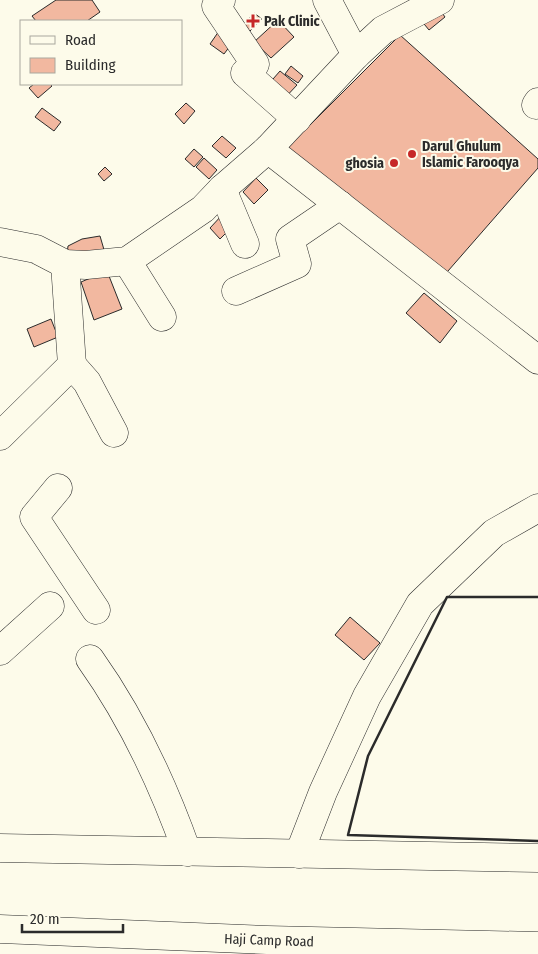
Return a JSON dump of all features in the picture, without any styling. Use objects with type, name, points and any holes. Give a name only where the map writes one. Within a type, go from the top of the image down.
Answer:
[{"type":"street","points":[[221,0],[216,6],[255,64],[246,73],[297,119]]},
{"type":"street","points":[[327,0],[356,55]]},
{"type":"street","points":[[0,242],[36,249],[65,264],[86,265],[128,261],[203,209],[222,189],[268,149],[356,55],[383,30],[440,0]]},
{"type":"street","points":[[268,149],[538,360]]},
{"type":"street","points":[[222,189],[245,244]]},
{"type":"street","points":[[236,291],[298,264],[290,239],[340,205]]},
{"type":"street","points":[[128,261],[162,317]]},
{"type":"street","points":[[65,264],[72,365],[88,382],[114,432]]},
{"type":"street","points":[[0,436],[72,365]]},
{"type":"street","points":[[58,488],[34,517],[96,610]]},
{"type":"street","points":[[299,854],[323,792],[367,696],[420,604],[494,533],[538,508]]},
{"type":"street","points":[[0,651],[50,606]]},
{"type":"street","points":[[90,659],[117,697],[170,806],[187,852]]},
{"type":"street","points":[[0,848],[538,858]]},
{"type":"street","name":"Haji Camp Road","points":[[0,928],[267,940],[538,946]]},
{"type":"building","points":[[56,0],[92,0],[100,12],[88,20],[35,20],[32,16]]},
{"type":"building","points":[[437,6],[445,17],[429,30],[420,19]]},
{"type":"building","name":"Pak Clinic","points":[[254,13],[262,19],[250,31],[243,24]]},
{"type":"building","points":[[278,20],[294,37],[271,58],[254,42]]},
{"type":"building","points":[[219,31],[233,42],[224,54],[210,44]]},
{"type":"building","name":"Darul Ghulum Islamic Farooqya","points":[[400,35],[538,159],[538,168],[441,279],[286,149]]},
{"type":"building","points":[[291,66],[303,76],[298,83],[285,74]]},
{"type":"building","points":[[280,71],[297,85],[282,101],[266,87]]},
{"type":"building","points":[[33,85],[52,86],[38,98],[29,88]]},
{"type":"building","points":[[186,103],[195,111],[184,124],[175,114]]},
{"type":"building","points":[[42,108],[61,122],[54,131],[35,117]]},
{"type":"building","points":[[222,136],[236,148],[226,158],[212,146]]},
{"type":"building","points":[[194,149],[203,157],[194,167],[185,159]]},
{"type":"building","points":[[204,158],[217,170],[209,179],[196,167]]},
{"type":"building","points":[[105,167],[112,174],[104,181],[98,174]]},
{"type":"building","points":[[256,178],[268,190],[254,204],[243,192]]},
{"type":"building","points":[[223,214],[234,225],[220,239],[210,228]]},
{"type":"building","points":[[100,236],[107,260],[66,262],[68,246],[82,239]]},
{"type":"building","points":[[107,271],[122,309],[94,320],[81,282]]},
{"type":"building","points":[[424,293],[457,321],[440,343],[406,313]]},
{"type":"building","points":[[51,319],[58,337],[34,347],[27,329]]},
{"type":"building","points":[[350,617],[380,643],[364,660],[335,635]]},
{"type":"wall","points":[[538,597],[447,597],[368,756],[348,835],[538,841]]},
{"type":"place","name":"Pak Clinic","points":[[253,21]]},
{"type":"place","name":"Darul Ghulum Islamic Farooqya","points":[[412,154]]},
{"type":"place","name":"ghosia","points":[[394,163]]}]
